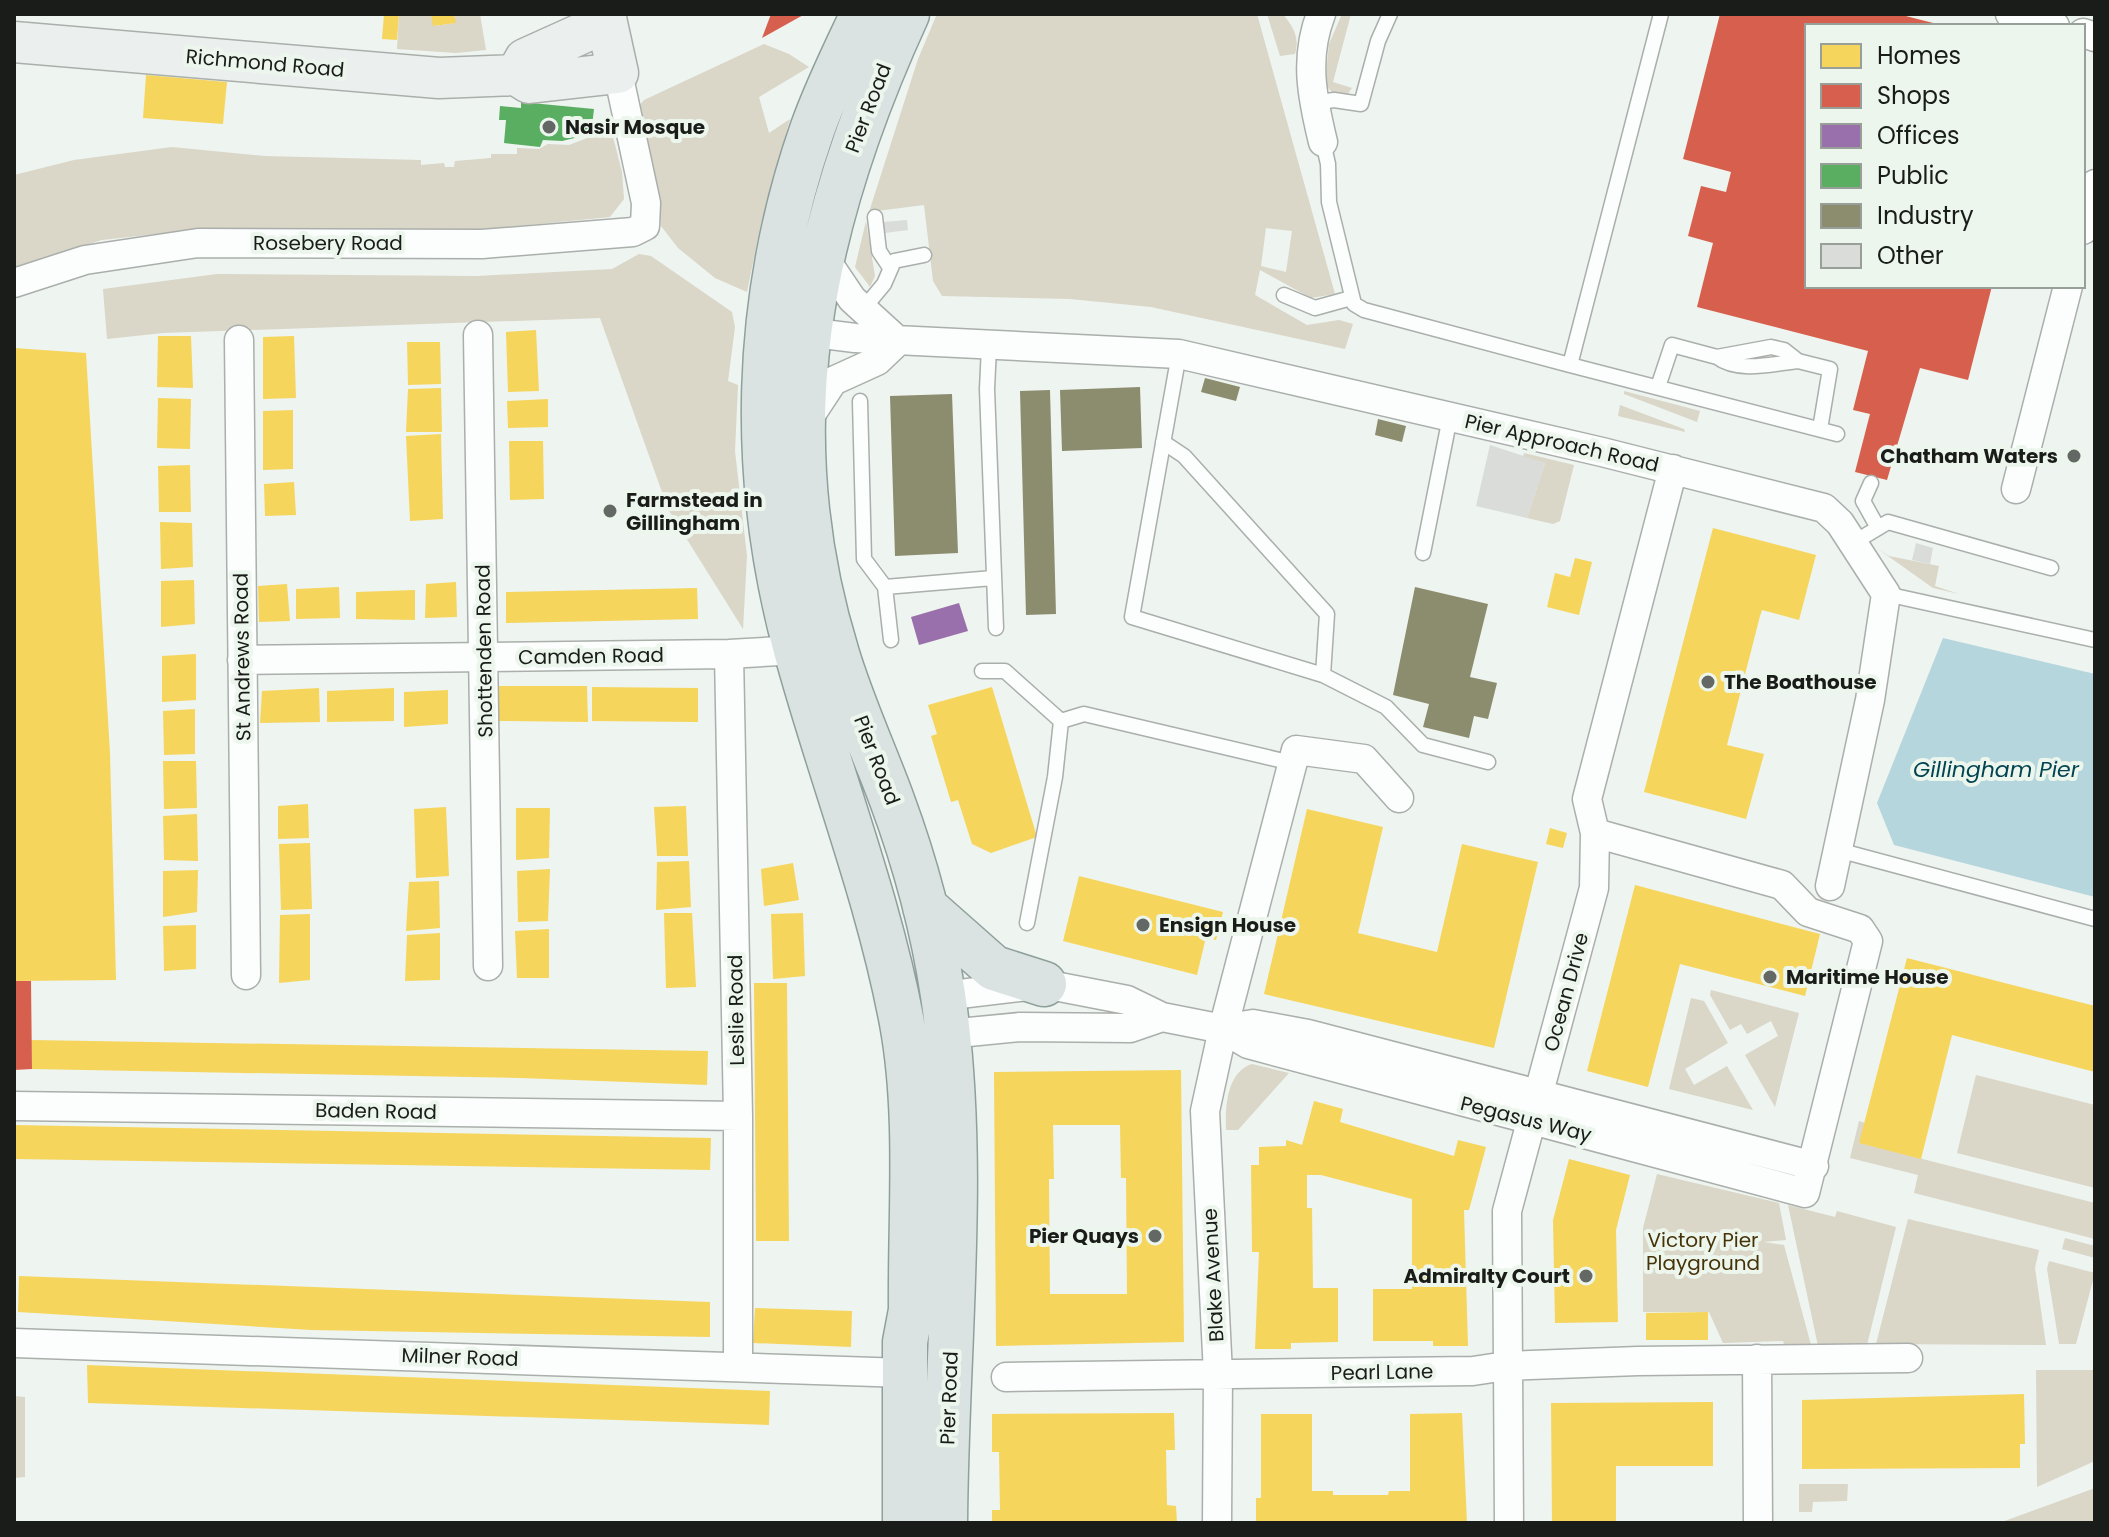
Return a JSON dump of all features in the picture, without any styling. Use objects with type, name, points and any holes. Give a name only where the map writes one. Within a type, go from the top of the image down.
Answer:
[{"type":"main road","name":"Pier Road","points":[[863,14],[812,131],[790,201],[770,295],[763,388],[765,464],[774,545],[796,650],[869,884],[901,1022],[910,1080],[911,1310],[905,1342],[905,1523]]},
{"type":"main road","name":"Pier Road","points":[[907,14],[854,140],[821,253],[807,332],[803,428],[809,527],[837,654],[903,831],[925,907],[945,1015],[953,1132],[945,1523]]},
{"type":"main road","points":[[925,907],[994,968],[1044,984]]},
{"type":"main road","name":"Pegasus Way","points":[[901,1022],[945,1015]]},
{"type":"street","points":[[1321,14],[1310,59],[1313,103],[1323,142]]},
{"type":"street","points":[[2010,14],[2048,24]]},
{"type":"street","points":[[516,75],[525,59],[606,18],[618,73]]},
{"type":"street","name":"Richmond Road","points":[[14,42],[439,78],[516,75],[529,83],[618,73]]},
{"type":"street","name":"Rosebery Road","points":[[14,283],[85,260],[198,243],[482,244],[633,232],[645,226],[646,203],[618,73]]},
{"type":"street","points":[[2085,222],[2095,184]]},
{"type":"street","points":[[803,428],[833,381],[877,361],[898,341],[852,299],[821,253]]},
{"type":"street","points":[[2016,489],[2067,288]]},
{"type":"street","points":[[770,295],[783,314],[807,332]]},
{"type":"street","name":"Pier Approach Road","points":[[807,332],[989,347],[1143,350],[1179,354],[1673,469],[1822,507],[1836,518],[1886,594]]},
{"type":"street","name":"Shottenden Road","points":[[478,335],[488,966]]},
{"type":"street","name":"St Andrews Road","points":[[239,340],[246,975]]},
{"type":"street","name":"Ocean Drive","points":[[1509,1523],[1507,1211],[1594,888],[1595,833],[1587,799],[1673,469]]},
{"type":"street","points":[[1830,886],[1870,700],[1886,594]]},
{"type":"street","name":"Camden Road","points":[[242,660],[729,654],[796,650]]},
{"type":"street","name":"Leslie Road","points":[[729,654],[738,1116],[738,1365]]},
{"type":"street","points":[[1223,1029],[1296,750],[1364,759],[1399,798]]},
{"type":"street","name":"Pegasus Way","points":[[945,1015],[1044,984],[1127,1000],[1162,1017],[1223,1029],[1253,1024],[1308,1034],[1535,1107],[1814,1166],[1868,941],[1860,929],[1808,912],[1782,885],[1595,833]]},
{"type":"street","name":"Pegasus Way","points":[[945,1015],[1020,1027],[1130,1028],[1162,1017]]},
{"type":"street","name":"Blake Avenue","points":[[1217,1523],[1218,1374],[1205,1111],[1223,1029]]},
{"type":"street","name":"Baden Road","points":[[14,1106],[738,1116]]},
{"type":"street","name":"Milner Road","points":[[14,1343],[905,1373]]},
{"type":"street","name":"Pearl Lane","points":[[1006,1377],[1473,1371],[1506,1366],[1908,1358]]},
{"type":"street","points":[[1757,1359],[1758,1523]]},
{"type":"lane","points":[[1313,103],[1334,100],[1361,104],[1378,41],[1390,14]]},
{"type":"lane","points":[[1570,365],[1661,14]]},
{"type":"lane","points":[[1323,142],[1328,164],[1329,202],[1351,298],[1364,310],[1837,434]]},
{"type":"lane","points":[[875,217],[879,251],[889,266]]},
{"type":"lane","points":[[864,308],[884,284],[889,266],[894,261],[924,255]]},
{"type":"lane","points":[[1284,295],[1315,308],[1351,298]]},
{"type":"lane","points":[[1658,387],[1672,345],[1717,357],[1771,347],[1784,350],[1798,361],[1830,369],[1820,429]]},
{"type":"lane","points":[[989,347],[987,401],[996,628]]},
{"type":"lane","points":[[1179,354],[1132,617],[1323,675],[1386,707],[1423,745],[1488,762]]},
{"type":"lane","points":[[860,401],[864,559],[885,587],[891,640]]},
{"type":"lane","points":[[1423,553],[1450,417]]},
{"type":"lane","points":[[1163,442],[1184,456],[1327,614],[1323,675]]},
{"type":"lane","points":[[1871,483],[1863,501],[1878,528]]},
{"type":"lane","points":[[1853,543],[1888,522],[2051,568]]},
{"type":"lane","points":[[885,587],[993,578]]},
{"type":"lane","points":[[1886,594],[2095,640]]},
{"type":"lane","points":[[982,671],[1005,671],[1061,721]]},
{"type":"lane","points":[[1061,721],[1084,714],[1292,763]]},
{"type":"lane","points":[[1027,923],[1055,777],[1061,721]]},
{"type":"lane","points":[[1838,850],[2095,919]]},
{"type":"green space","points":[[399,14],[431,14],[434,26],[455,23],[454,14],[480,14],[486,50],[456,53],[397,49]]},
{"type":"green space","points":[[937,14],[1257,14],[1335,294],[1311,298],[1260,270],[1255,295],[1307,325],[1339,320],[1353,324],[1345,349],[1151,307],[1070,299],[942,296],[933,281],[924,205],[869,212],[918,59]],"holes":[[[1266,228],[1292,231],[1286,272],[1261,266]]]},
{"type":"green space","points":[[1267,14],[1283,14],[1287,19],[1296,37],[1295,54],[1280,56]]},
{"type":"green space","points":[[1342,14],[1351,14],[1333,82],[1352,88],[1347,95],[1334,94],[1325,85],[1329,44]]},
{"type":"green space","points":[[764,44],[789,54],[809,67],[759,97],[769,133],[790,119],[760,228],[747,292],[715,278],[678,248],[661,226],[657,188],[638,107],[644,100]]},
{"type":"green space","points":[[611,129],[622,172],[624,199],[610,217],[477,230],[210,228],[102,240],[14,267],[14,175],[74,160],[172,147],[265,156],[421,160],[421,165],[444,163],[445,167],[454,167],[455,161],[491,158],[491,154],[517,154],[517,148],[569,145]]},
{"type":"green space","points":[[866,221],[875,276],[870,287],[855,267]]},
{"type":"green space","points":[[639,254],[651,256],[732,312],[735,327],[728,381],[738,385],[735,451],[747,556],[743,629],[668,509],[600,318],[163,333],[107,339],[103,289],[217,274],[477,276],[612,269]]},
{"type":"green space","points":[[1624,391],[1700,411],[1697,422],[1624,394]]},
{"type":"green space","points":[[1620,405],[1684,429],[1685,432],[1618,416]]},
{"type":"green space","points":[[1524,453],[1574,465],[1560,521],[1553,524],[1527,518],[1545,463],[1523,457]]},
{"type":"green space","points":[[1878,549],[1889,556],[1939,566],[1935,586],[1959,594],[1933,588]]},
{"type":"green space","points":[[1711,990],[1799,1013],[1775,1107],[1745,1055],[1778,1036],[1771,1021],[1747,1034],[1741,1024],[1730,1030],[1710,995]]},
{"type":"green space","points":[[1691,998],[1704,1001],[1728,1043],[1685,1069],[1694,1085],[1727,1066],[1753,1110],[1669,1089]]},
{"type":"green space","points":[[1252,1064],[1289,1073],[1238,1130],[1226,1130],[1229,1091],[1237,1074]]},
{"type":"green space","points":[[1976,1075],[2095,1105],[2095,1188],[1957,1153]]},
{"type":"green space","points":[[1859,1121],[1865,1123],[1860,1143],[2095,1203],[2095,1239],[1914,1193],[1918,1175],[1850,1158]]},
{"type":"green space","name":"Victory Pier Playground","points":[[1657,1174],[1779,1203],[1786,1240],[1764,1242],[1784,1245],[1811,1345],[1785,1347],[1783,1341],[1723,1343],[1709,1312],[1643,1312],[1643,1228]]},
{"type":"green space","points":[[1788,1205],[1835,1217],[1837,1211],[1896,1227],[1867,1345],[1818,1346]]},
{"type":"green space","points":[[1908,1219],[2039,1250],[2035,1268],[2046,1345],[1876,1344]]},
{"type":"green space","points":[[2065,1238],[2095,1246],[2095,1258],[2062,1249]]},
{"type":"green space","points":[[2049,1261],[2095,1273],[2076,1344],[2059,1344],[2047,1269]]},
{"type":"green space","points":[[2036,1370],[2095,1370],[2095,1461],[2037,1487]]},
{"type":"green space","points":[[14,1396],[25,1397],[25,1477],[14,1478]]},
{"type":"green space","points":[[1799,1484],[1848,1484],[1847,1501],[1813,1502],[1812,1512],[1799,1512]]},
{"type":"green space","points":[[2095,1488],[2095,1523],[1999,1523]]},
{"type":"water","name":"Gillingham Pier","points":[[1943,638],[2095,674],[2095,897],[1894,845],[1877,803]]},
{"type":"building: Homes","points":[[384,14],[399,14],[397,40],[382,39]]},
{"type":"building: Homes","points":[[431,14],[454,14],[456,23],[433,26]]},
{"type":"building: Homes","points":[[146,75],[227,82],[223,124],[143,118]]},
{"type":"building: Homes","points":[[536,330],[539,391],[508,392],[506,332]]},
{"type":"building: Homes","points":[[158,336],[191,336],[193,388],[157,387]]},
{"type":"building: Homes","points":[[294,336],[296,398],[263,399],[263,337]]},
{"type":"building: Homes","points":[[407,342],[440,342],[441,384],[408,385]]},
{"type":"building: Homes","points":[[14,348],[86,353],[110,753],[116,980],[14,981]]},
{"type":"building: Homes","points":[[441,388],[442,432],[406,432],[408,389]]},
{"type":"building: Homes","points":[[158,398],[191,399],[190,449],[157,448]]},
{"type":"building: Homes","points":[[548,399],[548,427],[508,428],[507,401]]},
{"type":"building: Homes","points":[[293,410],[293,469],[263,470],[263,411]]},
{"type":"building: Homes","points":[[441,434],[443,519],[410,521],[406,436]]},
{"type":"building: Homes","points":[[509,441],[543,441],[544,499],[510,500]]},
{"type":"building: Homes","points":[[190,465],[191,512],[159,512],[158,466]]},
{"type":"building: Homes","points":[[294,482],[296,515],[265,516],[264,484]]},
{"type":"building: Homes","points":[[160,522],[192,523],[193,567],[161,569]]},
{"type":"building: Homes","name":"The Boathouse","points":[[1713,528],[1816,555],[1799,620],[1762,610],[1760,616],[1727,745],[1764,754],[1746,819],[1644,792]]},
{"type":"building: Homes","points":[[1575,558],[1592,562],[1579,615],[1547,607],[1555,573],[1570,577]]},
{"type":"building: Homes","points":[[194,580],[195,624],[161,627],[161,581]]},
{"type":"building: Homes","points":[[456,582],[457,617],[425,618],[426,584]]},
{"type":"building: Homes","points":[[287,584],[290,621],[259,622],[258,586]]},
{"type":"building: Homes","points":[[339,587],[340,618],[296,619],[296,589]]},
{"type":"building: Homes","points":[[697,588],[698,619],[506,623],[506,592]]},
{"type":"building: Homes","points":[[415,590],[415,620],[356,619],[356,592]]},
{"type":"building: Homes","points":[[196,654],[196,700],[162,702],[162,656]]},
{"type":"building: Homes","points":[[499,686],[587,686],[588,722],[499,721]]},
{"type":"building: Homes","points":[[592,687],[698,688],[698,722],[592,721]]},
{"type":"building: Homes","points":[[992,687],[1037,837],[991,853],[972,844],[958,800],[951,802],[931,736],[937,734],[928,705]]},
{"type":"building: Homes","points":[[319,688],[320,722],[260,723],[262,691]]},
{"type":"building: Homes","points":[[394,688],[394,721],[327,722],[327,691]]},
{"type":"building: Homes","points":[[448,690],[448,724],[404,727],[404,692]]},
{"type":"building: Homes","points":[[195,709],[195,754],[164,755],[163,711]]},
{"type":"building: Homes","points":[[163,761],[196,761],[197,808],[164,809]]},
{"type":"building: Homes","points":[[308,804],[309,838],[278,839],[278,806]]},
{"type":"building: Homes","points":[[686,806],[688,856],[657,856],[654,807]]},
{"type":"building: Homes","points":[[446,807],[449,876],[416,878],[414,809]]},
{"type":"building: Homes","points":[[516,808],[550,808],[549,858],[516,860]]},
{"type":"building: Homes","points":[[1307,809],[1383,827],[1358,933],[1437,952],[1462,844],[1538,862],[1494,1048],[1264,994]]},
{"type":"building: Homes","points":[[197,814],[198,861],[164,860],[163,816]]},
{"type":"building: Homes","points":[[1550,828],[1567,833],[1563,848],[1546,844]]},
{"type":"building: Homes","points":[[310,843],[312,909],[281,910],[279,844]]},
{"type":"building: Homes","points":[[689,861],[691,907],[656,910],[657,862]]},
{"type":"building: Homes","points":[[793,863],[799,900],[764,906],[761,869]]},
{"type":"building: Homes","points":[[550,869],[548,921],[518,922],[517,871]]},
{"type":"building: Homes","points":[[198,870],[197,912],[163,917],[163,871]]},
{"type":"building: Homes","name":"Ensign House","points":[[1079,876],[1223,912],[1216,940],[1206,937],[1197,975],[1063,941]]},
{"type":"building: Homes","points":[[439,881],[440,928],[406,931],[409,882]]},
{"type":"building: Homes","name":"Maritime House","points":[[1635,885],[1820,934],[1805,996],[1680,964],[1648,1087],[1587,1071]]},
{"type":"building: Homes","points":[[664,913],[692,913],[696,987],[666,988]]},
{"type":"building: Homes","points":[[803,913],[805,976],[773,979],[771,914]]},
{"type":"building: Homes","points":[[310,914],[310,980],[279,983],[280,915]]},
{"type":"building: Homes","points":[[196,925],[196,969],[164,971],[163,926]]},
{"type":"building: Homes","points":[[549,929],[549,978],[517,978],[515,931]]},
{"type":"building: Homes","points":[[440,933],[440,980],[405,981],[407,935]]},
{"type":"building: Homes","points":[[1907,958],[2095,1006],[2095,1072],[1952,1035],[1921,1159],[1859,1143]]},
{"type":"building: Homes","points":[[754,983],[787,983],[789,1241],[756,1241]]},
{"type":"building: Homes","points":[[31,1040],[708,1051],[707,1085],[520,1078],[32,1069]]},
{"type":"building: Homes","name":"Pier Quays","points":[[1181,1070],[1184,1342],[996,1346],[994,1072]],"holes":[[[1053,1125],[1120,1125],[1121,1178],[1126,1178],[1127,1294],[1050,1294],[1049,1179],[1054,1179]]]},
{"type":"building: Homes","points":[[1314,1101],[1343,1109],[1340,1122],[1454,1156],[1458,1140],[1486,1147],[1469,1210],[1464,1210],[1468,1346],[1433,1346],[1433,1341],[1373,1341],[1373,1289],[1412,1289],[1412,1199],[1321,1175],[1307,1175],[1307,1208],[1312,1208],[1313,1288],[1338,1288],[1338,1342],[1291,1343],[1291,1349],[1255,1349],[1259,1252],[1252,1252],[1251,1165],[1259,1165],[1259,1147],[1286,1146],[1286,1140],[1302,1145]]},
{"type":"building: Homes","points":[[14,1125],[711,1138],[710,1170],[14,1159]]},
{"type":"building: Homes","name":"Admiralty Court","points":[[1569,1159],[1630,1175],[1616,1230],[1618,1322],[1555,1323],[1553,1220]]},
{"type":"building: Homes","points":[[19,1276],[710,1302],[710,1337],[311,1330],[18,1312]]},
{"type":"building: Homes","points":[[755,1308],[852,1311],[851,1347],[753,1343]]},
{"type":"building: Homes","points":[[1708,1312],[1708,1340],[1646,1340],[1646,1313]]},
{"type":"building: Homes","points":[[87,1365],[770,1391],[769,1425],[88,1403]]},
{"type":"building: Homes","points":[[2024,1394],[2025,1444],[2020,1444],[2020,1468],[1802,1469],[1802,1400]]},
{"type":"building: Homes","points":[[1713,1402],[1713,1466],[1616,1466],[1616,1523],[1552,1523],[1551,1403]]},
{"type":"building: Homes","points":[[1174,1413],[1175,1450],[1166,1450],[1167,1505],[1176,1506],[1177,1523],[992,1523],[992,1510],[1000,1510],[999,1452],[992,1452],[992,1414]]},
{"type":"building: Homes","points":[[1462,1413],[1467,1523],[1256,1523],[1256,1498],[1261,1498],[1261,1414],[1312,1414],[1312,1491],[1333,1491],[1333,1495],[1388,1495],[1389,1491],[1410,1491],[1410,1414]]},
{"type":"building: Shops","points":[[771,14],[805,14],[762,38]]},
{"type":"building: Shops","points":[[1720,14],[1898,14],[1937,24],[1805,24],[1805,288],[1991,288],[1968,380],[1920,368],[1887,480],[1855,472],[1870,414],[1853,410],[1868,351],[1697,307],[1713,243],[1688,236],[1701,186],[1726,192],[1731,172],[1683,159]]},
{"type":"building: Shops","points":[[14,981],[31,981],[32,1069],[14,1070]]},
{"type":"building: Offices","points":[[959,603],[968,631],[919,645],[911,617]]},
{"type":"building: Public","name":"Nasir Mosque","points":[[521,102],[594,109],[591,134],[562,141],[543,140],[540,147],[504,143],[506,120],[499,120],[500,106],[521,108]]},
{"type":"building: Industry","points":[[1205,378],[1240,387],[1236,401],[1201,392]]},
{"type":"building: Industry","points":[[1140,387],[1142,448],[1062,451],[1060,390]]},
{"type":"building: Industry","points":[[1050,390],[1056,614],[1026,615],[1020,391]]},
{"type":"building: Industry","points":[[952,394],[958,553],[895,556],[890,396]]},
{"type":"building: Industry","points":[[1378,419],[1406,426],[1402,442],[1375,435]]},
{"type":"building: Industry","points":[[1415,587],[1488,604],[1470,677],[1497,683],[1488,719],[1474,716],[1469,738],[1423,727],[1429,704],[1393,695]]},
{"type":"building: Other","points":[[907,220],[908,230],[885,233],[883,222]]},
{"type":"building: Other","points":[[1490,445],[1545,463],[1527,518],[1476,506]]},
{"type":"building: Other","points":[[1916,543],[1933,548],[1930,564],[1912,560]]},
{"type":"place","name":"Nasir Mosque","points":[[549,127]]},
{"type":"place","name":"Chatham Waters","points":[[2074,456]]},
{"type":"place","name":"Farmstead in Gillingham","points":[[610,511]]},
{"type":"place","name":"The Boathouse","points":[[1708,682]]},
{"type":"place","name":"Ensign House","points":[[1143,925]]},
{"type":"place","name":"Maritime House","points":[[1770,977]]},
{"type":"place","name":"Pier Quays","points":[[1155,1236]]},
{"type":"place","name":"Admiralty Court","points":[[1586,1276]]}]
